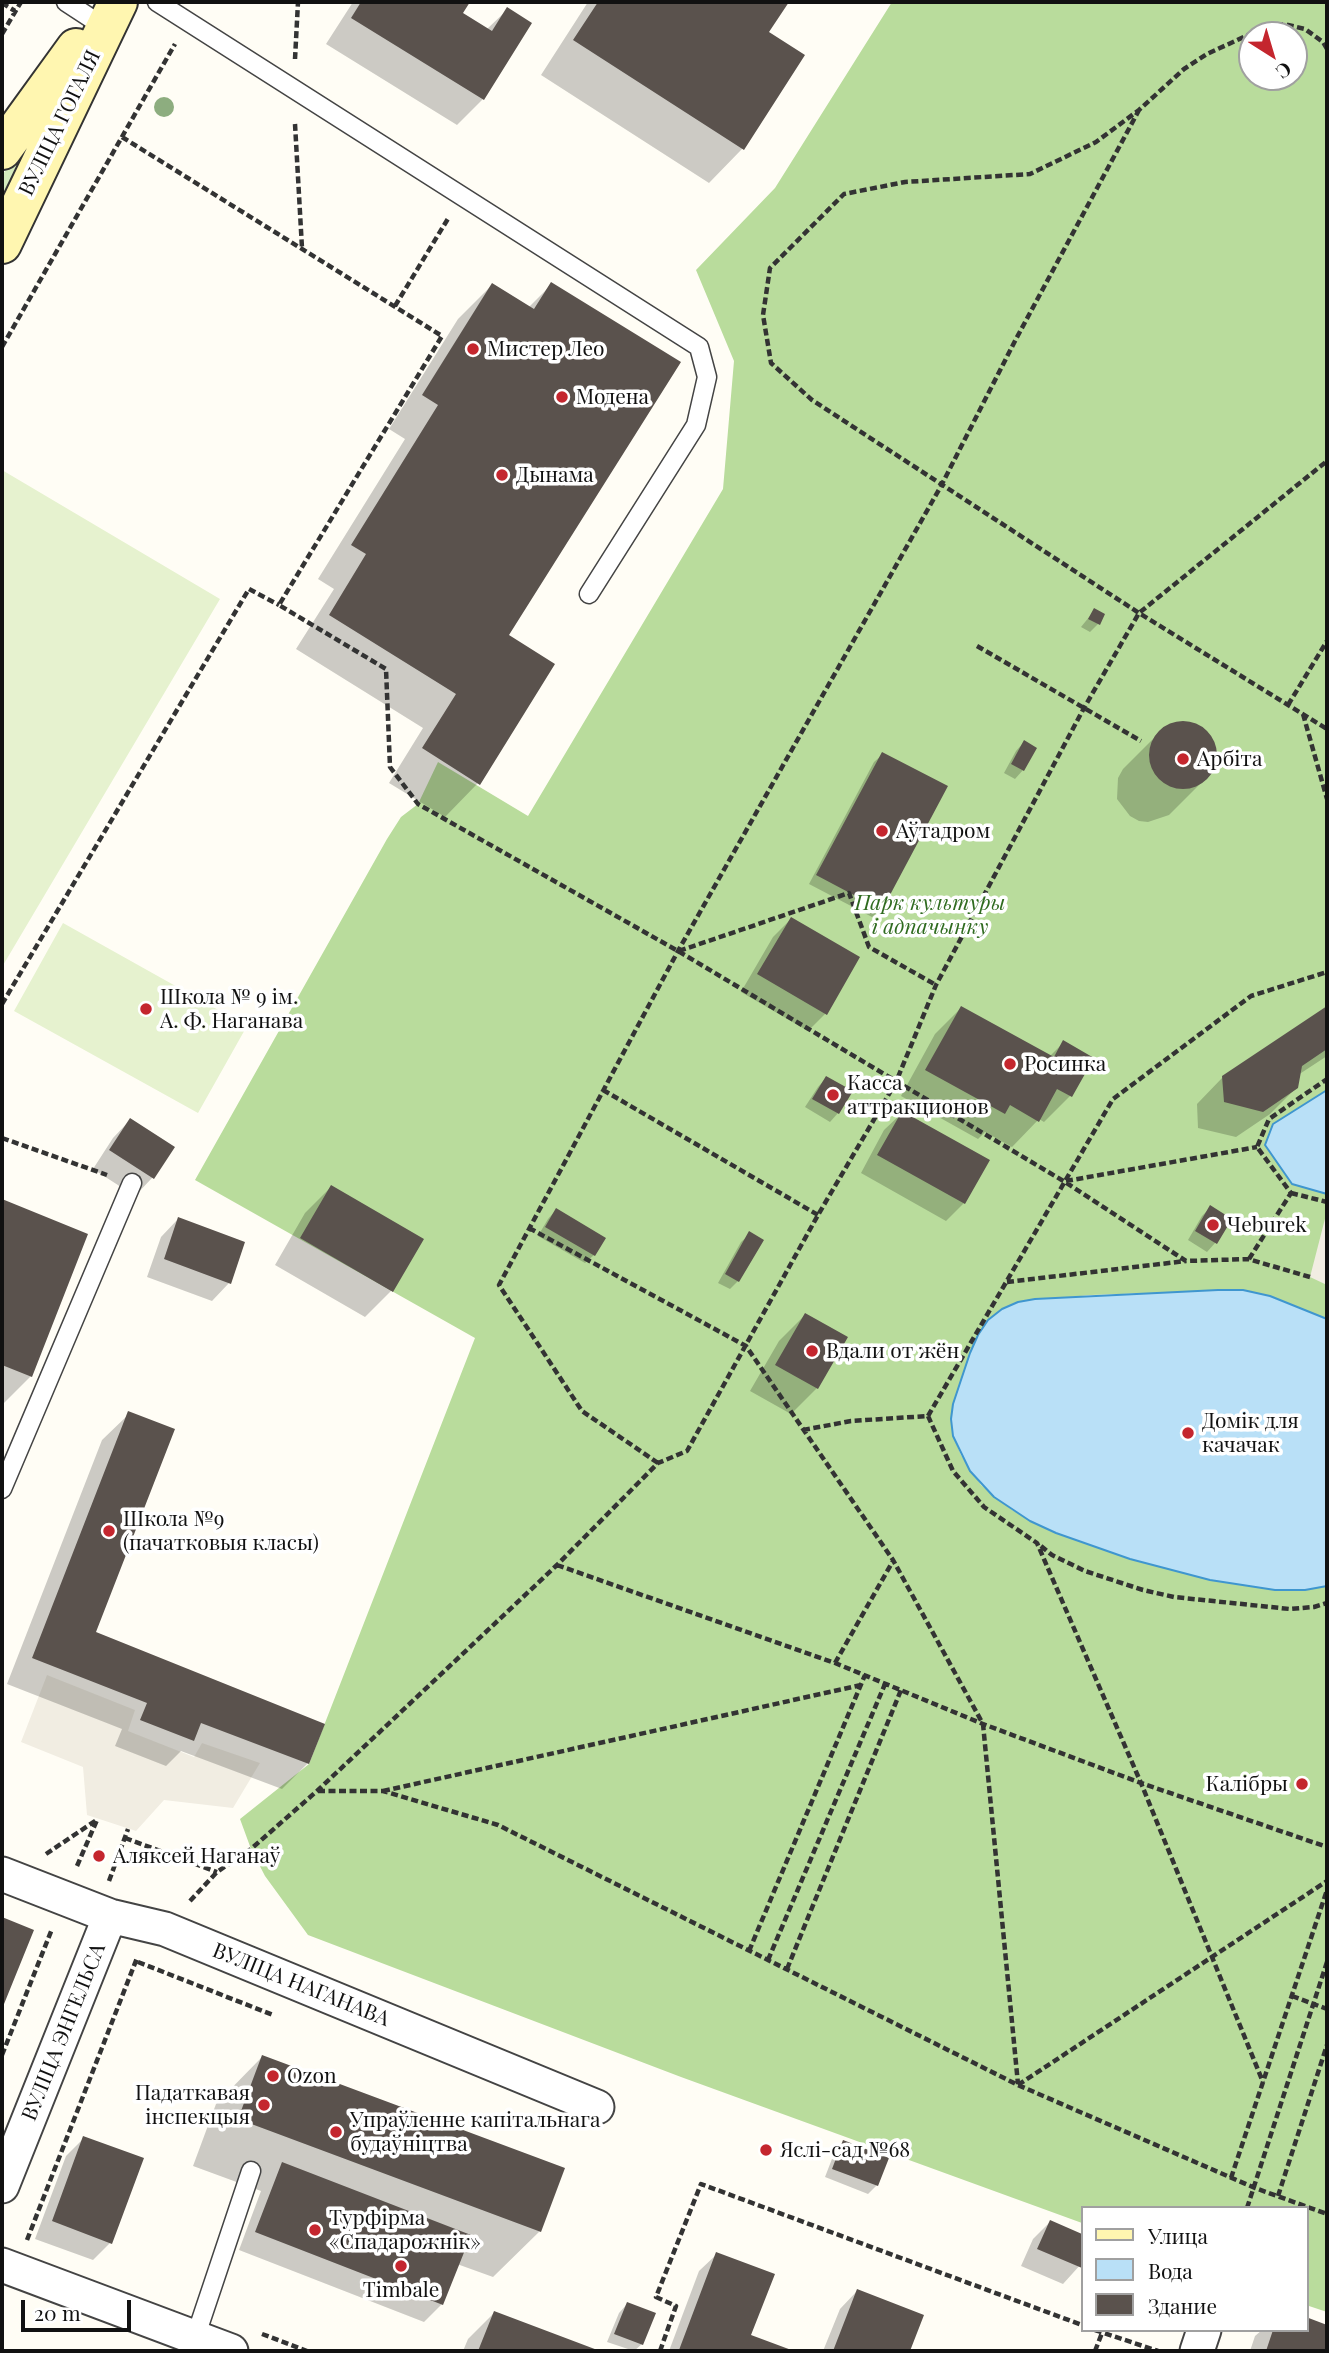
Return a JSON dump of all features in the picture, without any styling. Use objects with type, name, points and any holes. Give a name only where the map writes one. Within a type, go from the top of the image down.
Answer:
[{"type":"main road","name":"ВУЛІЦА ГОГАЛЯ","points":[[2,150],[98,7]]},
{"type":"main road","name":"ВУЛІЦА ГОГАЛЯ","points":[[2,244],[98,7]]},
{"type":"street","name":"ВУЛІЦА НАГАНАВА","points":[[2,1874],[108,1902],[165,1929],[597,2107]]},
{"type":"street","name":"ВУЛІЦА ЭНГЕЛЬСА","points":[[2,2186],[108,1902]]},
{"type":"street","points":[[8,2268],[231,2351]]},
{"type":"street","points":[[1197,2351],[1203,2332]]},
{"type":"lane","points":[[157,2],[699,347],[706,377],[695,425],[589,594]]},
{"type":"lane","points":[[2,1489],[132,1183]]},
{"type":"lane","points":[[195,2338],[251,2171]]},
{"type":"path","points":[[2,34],[21,2]]},
{"type":"path","points":[[2,3],[15,11]]},
{"type":"path","points":[[2,347],[188,22]]},
{"type":"path","points":[[1327,49],[1323,42],[1304,29],[1284,24],[1259,30],[1237,38],[1192,64],[1139,110],[1096,142],[1030,174],[905,182],[844,194],[770,268],[763,315],[771,363],[812,400],[1139,613],[1327,729]]},
{"type":"path","points":[[658,1464],[582,1411],[499,1285],[678,951],[941,486],[1016,339],[1139,110]]},
{"type":"path","points":[[122,137],[442,336],[279,605]]},
{"type":"path","points":[[395,306],[462,196]]},
{"type":"path","points":[[177,1900],[189,1903],[217,1872],[251,1849],[317,1791],[557,1565],[658,1464],[687,1451],[818,1215],[896,1082],[936,985],[1084,708],[1139,613],[1327,461]]},
{"type":"path","points":[[2,1004],[249,589],[386,669],[390,766],[418,804],[678,951],[1065,1182],[1186,1261]]},
{"type":"path","points":[[1289,705],[1327,641]]},
{"type":"path","points":[[977,646],[1141,740]]},
{"type":"path","points":[[1303,714],[1327,799]]},
{"type":"path","points":[[678,951],[849,893],[869,947],[936,985]]},
{"type":"path","points":[[928,1416],[1113,1099],[1251,996],[1327,972]]},
{"type":"path","points":[[1257,1147],[1269,1119],[1327,1079]]},
{"type":"path","points":[[603,1090],[818,1215]]},
{"type":"path","points":[[2,1138],[132,1183]]},
{"type":"path","points":[[1065,1182],[1257,1147]]},
{"type":"path","points":[[1257,1147],[1291,1193],[1327,1202]]},
{"type":"path","points":[[1248,1259],[1291,1193]]},
{"type":"path","points":[[528,1228],[746,1346],[893,1560],[983,1724],[1018,2085]]},
{"type":"path","points":[[1006,1282],[1186,1261],[1248,1259],[1310,1276]]},
{"type":"path","points":[[803,1430],[852,1421],[928,1416]]},
{"type":"path","points":[[928,1416],[953,1471],[984,1507],[1052,1555],[1085,1571],[1174,1597],[1290,1609],[1327,1603]]},
{"type":"path","points":[[1038,1543],[1141,1783],[1263,2082]]},
{"type":"path","points":[[835,1663],[893,1560]]},
{"type":"path","points":[[557,1565],[835,1663],[983,1724],[1141,1783],[1327,1847]]},
{"type":"path","points":[[749,1951],[865,1675]]},
{"type":"path","points":[[768,1960],[885,1684]]},
{"type":"path","points":[[317,1791],[383,1791],[861,1685]]},
{"type":"path","points":[[787,1969],[901,1690]]},
{"type":"path","points":[[383,1791],[498,1825],[1018,2085],[1231,2178],[1305,2206]]},
{"type":"path","points":[[36,1861],[97,1819],[73,1876]]},
{"type":"path","points":[[108,1902],[128,1829]]},
{"type":"path","points":[[125,1838],[217,1872]]},
{"type":"path","points":[[1018,2085],[1327,1881]]},
{"type":"path","points":[[1231,2178],[1327,1890]]},
{"type":"path","points":[[2,2056],[52,1927]]},
{"type":"path","points":[[8,2268],[135,1961]]},
{"type":"path","points":[[1248,2206],[1327,1962]]},
{"type":"path","points":[[1292,1996],[1327,2009]]},
{"type":"path","points":[[1278,2196],[1327,2045]]},
{"type":"path","points":[[660,2351],[676,2306],[656,2297],[701,2184],[1080,2324]]},
{"type":"path","points":[[1308,2207],[1327,2214]]},
{"type":"path","points":[[1095,2351],[1102,2333],[1158,2351]]},
{"type":"green space","name":"Парк культуры і адпачынку","points":[[892,2],[1327,2],[1327,1090],[1273,1124],[1292,1184],[1327,1194],[1327,1319],[1270,1296],[1243,1290],[1091,1295],[1018,1302],[970,1353],[953,1404],[951,1419],[953,1436],[961,1455],[981,1485],[1012,1510],[1056,1533],[1129,1559],[1210,1580],[1275,1590],[1305,1590],[1327,1586],[1327,2312],[1308,2306],[1308,2206],[1080,2206],[1080,2222],[681,2077],[308,1935],[265,1876],[240,1819],[309,1764],[475,1338],[195,1180],[387,839],[401,817],[418,804],[438,762],[528,816],[723,489],[734,361],[696,270],[775,188]]},
{"type":"green space","points":[[25,147],[2,197],[2,175]]},
{"type":"green space","points":[[2,470],[220,599],[2,967]]},
{"type":"green space","points":[[63,923],[247,1026],[198,1113],[14,1011]]},
{"type":"shaded area","points":[[1327,1211],[1327,1285],[1310,1277]]},
{"type":"shaded area","points":[[47,1675],[135,1710],[128,1731],[194,1757],[202,1743],[260,1763],[233,1808],[164,1800],[136,1831],[87,1815],[83,1767],[21,1742]]},
{"type":"water","points":[[1327,1090],[1327,1194],[1292,1184],[1265,1145],[1273,1124]]},
{"type":"water","points":[[1243,1290],[1270,1296],[1327,1319],[1327,1586],[1305,1590],[1275,1590],[1210,1580],[1130,1559],[1056,1533],[1030,1521],[994,1497],[970,1471],[953,1436],[953,1404],[970,1353],[988,1320],[1002,1309],[1035,1299]]},
{"type":"building","points":[[361,2],[470,2],[463,13],[492,31],[507,7],[532,23],[484,100],[351,18]]},
{"type":"building","points":[[598,2],[789,2],[769,32],[805,55],[744,150],[573,40]]},
{"type":"building","name":"Дынама","points":[[551,282],[681,362],[509,635],[555,664],[480,785],[422,748],[456,694],[329,615],[366,554],[351,545],[438,405],[422,395],[492,283],[534,309]]},
{"type":"building","points":[[1094,608],[1105,614],[1100,625],[1088,619]]},
{"type":"building","name":"Арбіта","points":[[1183,721],[1196,724],[1207,731],[1214,742],[1217,755],[1214,768],[1207,779],[1196,786],[1183,789],[1170,786],[1159,779],[1152,768],[1149,755],[1152,742],[1159,731],[1170,724]]},
{"type":"building","points":[[1024,740],[1037,748],[1024,771],[1011,764]]},
{"type":"building","name":"Аўтадром","points":[[882,752],[948,786],[882,910],[816,875]]},
{"type":"building","points":[[791,917],[860,957],[827,1015],[757,974]]},
{"type":"building","name":"Росинка","points":[[961,1006],[1054,1057],[1063,1040],[1094,1058],[1072,1097],[1057,1089],[1039,1122],[1010,1105],[1005,1114],[925,1070]]},
{"type":"building","points":[[1327,1006],[1327,1049],[1302,1066],[1298,1088],[1263,1112],[1224,1102],[1222,1076]]},
{"type":"building","name":"Касса аттракционов","points":[[826,1076],[853,1091],[839,1114],[812,1099]]},
{"type":"building","points":[[902,1111],[990,1160],[965,1204],[877,1155]]},
{"type":"building","points":[[130,1118],[175,1147],[154,1179],[109,1150]]},
{"type":"building","points":[[331,1185],[424,1239],[393,1292],[300,1238]]},
{"type":"building","points":[[2,1199],[88,1234],[32,1377],[2,1365]]},
{"type":"building","name":"Чeburek","points":[[1210,1205],[1232,1219],[1217,1244],[1195,1231]]},
{"type":"building","points":[[556,1208],[606,1238],[595,1256],[545,1227]]},
{"type":"building","points":[[178,1217],[245,1242],[231,1284],[164,1259]]},
{"type":"building","points":[[749,1231],[764,1240],[739,1282],[725,1274]]},
{"type":"building","name":"Вдали от жён","points":[[805,1313],[848,1337],[818,1389],[775,1365]]},
{"type":"building","name":"Школа №9 (пачатковыя класы)","points":[[128,1411],[175,1429],[96,1632],[325,1724],[309,1764],[201,1723],[194,1741],[140,1720],[147,1703],[32,1658]]},
{"type":"building","points":[[2,1917],[34,1930],[2,2009]]},
{"type":"building","points":[[262,2055],[565,2168],[541,2232],[238,2119]]},
{"type":"building","points":[[83,2136],[144,2158],[112,2244],[52,2221]]},
{"type":"building","points":[[843,2140],[889,2158],[878,2186],[832,2169]]},
{"type":"building","points":[[282,2162],[471,2235],[443,2305],[255,2232]]},
{"type":"building","points":[[1050,2220],[1080,2233],[1080,2267],[1037,2249]]},
{"type":"building","points":[[716,2252],[775,2274],[751,2335],[794,2351],[679,2350]]},
{"type":"building","points":[[857,2289],[924,2315],[910,2351],[833,2351]]},
{"type":"building","points":[[627,2302],[656,2313],[643,2345],[614,2334]]},
{"type":"building","points":[[494,2311],[600,2351],[478,2351]]},
{"type":"building","points":[[1308,2318],[1327,2325],[1327,2351],[1266,2351],[1272,2332],[1308,2332]]},
{"type":"place","name":"Мистер Лео","points":[[473,349]]},
{"type":"place","name":"Модена","points":[[562,397]]},
{"type":"place","name":"Дынама","points":[[502,475]]},
{"type":"place","name":"Арбіта","points":[[1183,759]]},
{"type":"place","name":"Аўтадром","points":[[882,831]]},
{"type":"place","name":"Школа № 9 ім. А. Ф. Наганава","points":[[146,1009]]},
{"type":"place","name":"Росинка","points":[[1010,1064]]},
{"type":"place","name":"Касса аттракционов","points":[[833,1095]]},
{"type":"place","name":"Чeburek","points":[[1213,1225]]},
{"type":"place","name":"Вдали от жён","points":[[812,1351]]},
{"type":"place","name":"Домік для качачак","points":[[1188,1433]]},
{"type":"place","name":"Школа №9 (пачатковыя класы)","points":[[109,1531]]},
{"type":"place","name":"Калібры","points":[[1302,1784]]},
{"type":"place","name":"Аляксей Наганаў","points":[[99,1856]]},
{"type":"place","name":"Ozon","points":[[273,2076]]},
{"type":"place","name":"Падаткавая інспекцыя","points":[[264,2105]]},
{"type":"place","name":"Упраўленне капітальнага будаўніцтва","points":[[336,2132]]},
{"type":"place","name":"Яслі-сад №68","points":[[766,2150]]},
{"type":"place","name":"Турфірма «Спадарожнік»","points":[[315,2230]]},
{"type":"place","name":"Timbale","points":[[401,2266]]}]
